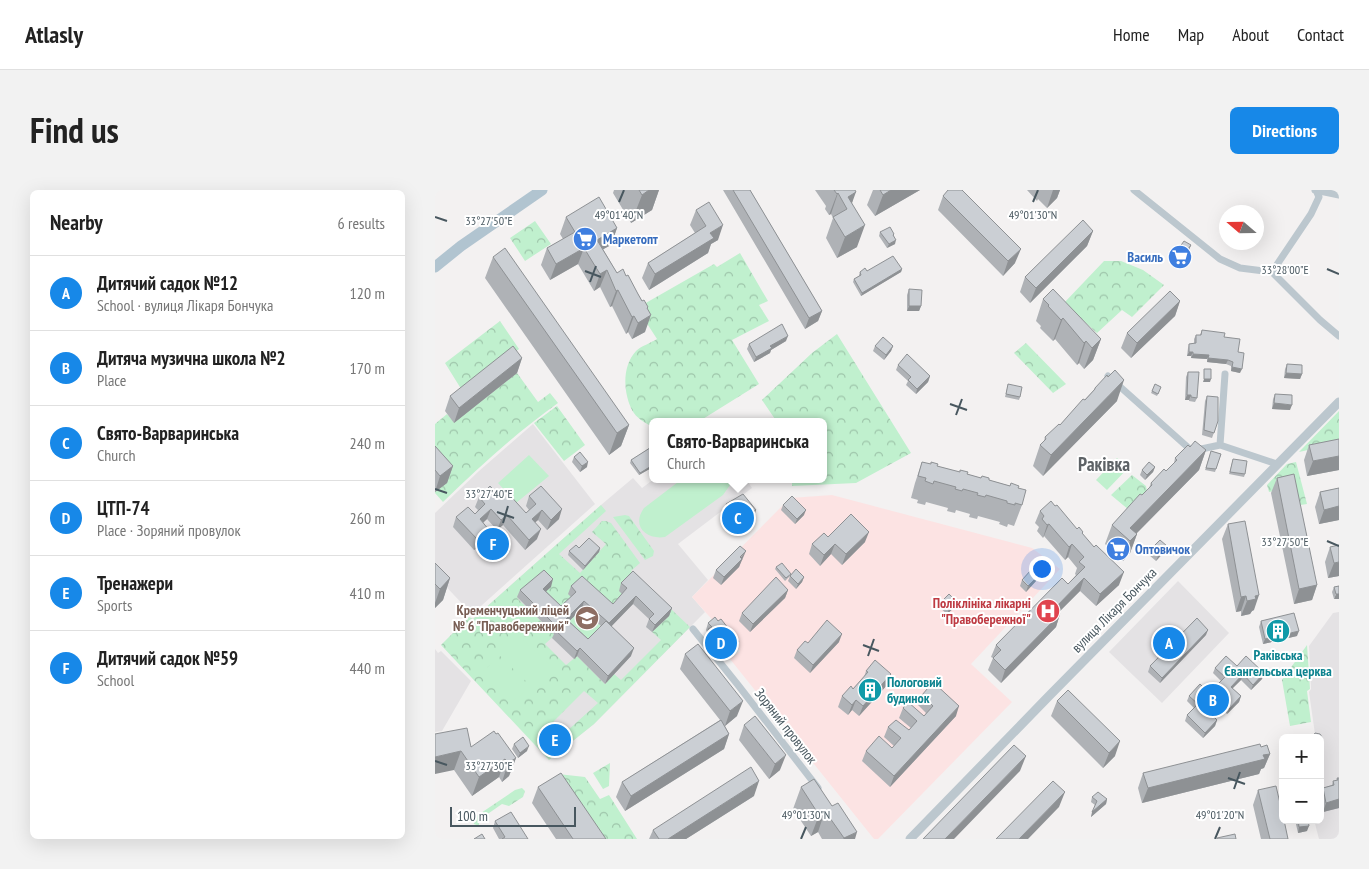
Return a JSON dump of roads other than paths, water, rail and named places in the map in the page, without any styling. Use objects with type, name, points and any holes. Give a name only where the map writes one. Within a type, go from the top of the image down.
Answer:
[{"type":"main road","points":[[435,267],[461,246],[542,190]]},
{"type":"street","points":[[1315,190],[1339,195]]},
{"type":"street","points":[[1272,272],[1311,214],[1319,197],[1315,190]]},
{"type":"street","points":[[1137,191],[1220,259],[1240,268],[1272,272],[1320,320],[1339,336]]},
{"type":"street","points":[[1220,445],[1225,374]]},
{"type":"street","points":[[1108,376],[1192,451],[1220,445],[1277,464]]},
{"type":"street","name":"вулиця Лікаря Бончука","points":[[910,839],[1339,402]]},
{"type":"street","name":"Зоряний провулок","points":[[693,629],[824,795]]},
{"type":"place","name":"Маркетопт","points":[[585,239]]},
{"type":"place","name":"Василь","points":[[1180,257]]},
{"type":"place","name":"Свято-Варваринська","points":[[738,518]]},
{"type":"place","name":"Дитячий садок №59","points":[[493,544]]},
{"type":"place","name":"Оптовичок","points":[[1118,549]]},
{"type":"place","name":"Поліклініка лікарні \"Правобережної\"","points":[[1048,611]]},
{"type":"place","name":"Кременчуцький ліцей № 6 \"Правобережний\"","points":[[587,618]]},
{"type":"place","name":"Раківська Євангельська церква","points":[[1278,631]]},
{"type":"place","name":"ЦТП-74","points":[[721,643]]},
{"type":"place","name":"Дитячий садок №12","points":[[1169,643]]},
{"type":"place","name":"Пологовий будинок","points":[[870,690]]},
{"type":"place","name":"Дитяча музична школа №2","points":[[1213,700]]},
{"type":"place","name":"Тренажери","points":[[555,740]]},
{"type":"district","name":"Раківка","points":[[1104,464]]}]
